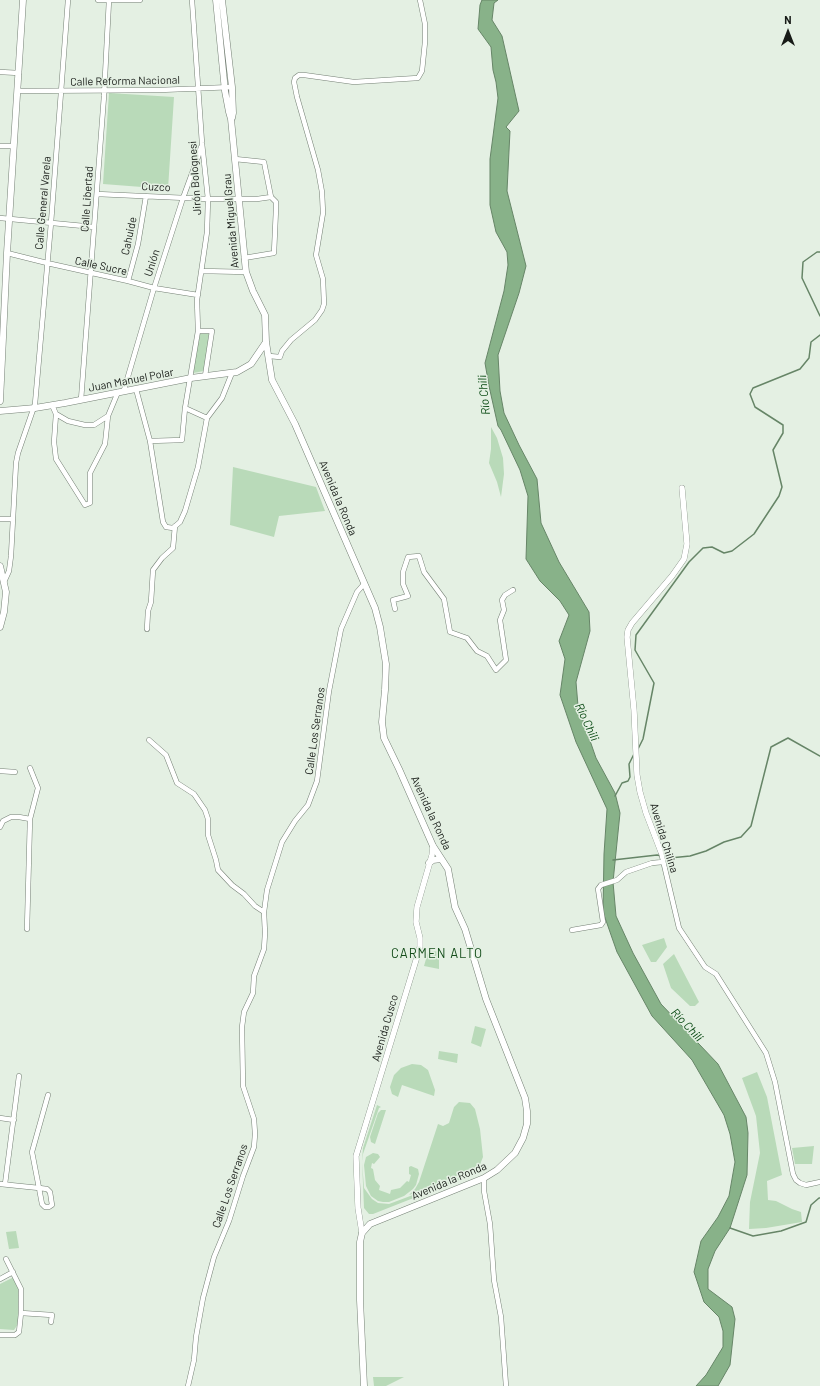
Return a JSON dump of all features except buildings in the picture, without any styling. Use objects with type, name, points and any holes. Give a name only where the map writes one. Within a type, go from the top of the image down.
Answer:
[{"type":"main road","points":[[0,401],[7,253],[23,0]]},
{"type":"main road","name":"Avenida Miguel Grau","points":[[216,0],[225,88],[229,116],[231,119],[246,272],[253,291],[265,314],[266,342]]},
{"type":"main road","name":"Avenida Miguel Grau","points":[[222,0],[232,87],[233,112],[231,119]]},
{"type":"main road","name":"Avenida la Ronda","points":[[266,342],[272,380],[295,424],[378,618],[384,649],[386,678],[382,722],[384,738],[433,846],[448,869],[456,908],[466,929],[486,999],[525,1098],[527,1112],[527,1124],[523,1138],[514,1153],[497,1170],[484,1178],[370,1224],[362,1233]]},
{"type":"main road","name":"Juan Manuel Polar","points":[[0,411],[34,408],[191,378],[241,371],[251,364],[266,342]]},
{"type":"main road","points":[[258,354],[268,356]]},
{"type":"main road","points":[[0,570],[6,592],[4,612],[0,627]]},
{"type":"main road","points":[[429,862],[441,859]]},
{"type":"main road","name":"Avenida Cusco","points":[[362,1233],[360,1242],[360,1300],[364,1386]]},
{"type":"street","name":"Calle General Varela","points":[[4,582],[9,571],[17,458],[34,408],[51,223],[68,0]]},
{"type":"street","points":[[98,0],[140,0]]},
{"type":"street","name":"Calle Libertad","points":[[81,400],[105,91],[109,0]]},
{"type":"street","name":"Jirón Bolognesi","points":[[150,441],[182,440],[185,408],[198,331],[198,295],[207,232],[208,199],[202,143],[192,0]]},
{"type":"street","points":[[268,356],[280,357],[282,351],[291,340],[315,320],[324,304],[323,279],[316,255],[323,213],[323,199],[318,170],[297,97],[294,82],[295,78],[299,75],[304,75],[354,82],[418,78],[422,71],[425,42],[425,24],[420,0]]},
{"type":"street","points":[[0,72],[19,73]]},
{"type":"street","name":"Calle Reforma Nacional","points":[[18,91],[105,91],[232,87]]},
{"type":"street","name":"Unión","points":[[56,414],[54,442],[56,459],[85,505],[90,503],[90,473],[105,444],[108,416],[121,391],[202,143]]},
{"type":"street","points":[[0,146],[14,146]]},
{"type":"street","points":[[235,159],[264,162],[271,197],[276,202],[274,253],[244,258]]},
{"type":"street","name":"Cuzco","points":[[96,194],[208,199],[239,198],[257,200],[271,197]]},
{"type":"street","name":"Cahuide","points":[[128,280],[138,244],[146,196]]},
{"type":"street","points":[[0,218],[94,227]]},
{"type":"street","name":"Calle Sucre","points":[[7,253],[47,264],[128,280],[154,288],[198,295]]},
{"type":"street","points":[[202,271],[246,272]]},
{"type":"street","points":[[198,331],[212,331],[205,376]]},
{"type":"street","points":[[136,388],[150,441],[163,522],[166,527],[173,528],[180,522],[185,511],[198,468],[208,418],[222,398],[232,373]]},
{"type":"street","points":[[52,404],[56,414],[68,422],[94,425],[108,416]]},
{"type":"street","points":[[185,408],[208,418]]},
{"type":"street","name":"Avenida Chilina","points":[[682,488],[687,544],[684,559],[672,576],[632,624],[628,630],[627,637],[634,710],[637,775],[640,792],[662,858],[679,928],[705,967],[716,974],[766,1053],[775,1082],[793,1174],[796,1180],[806,1185],[820,1182]]},
{"type":"street","points":[[0,519],[13,519]]},
{"type":"street","points":[[147,629],[148,610],[151,602],[153,570],[162,558],[173,548],[175,526]]},
{"type":"street","points":[[395,609],[393,600],[408,596],[403,584],[403,572],[408,557],[419,556],[424,572],[444,599],[450,632],[467,638],[477,651],[487,656],[496,670],[506,660],[500,620],[504,610],[502,600],[505,595],[513,590]]},
{"type":"street","name":"Calle Los Serranos","points":[[188,1386],[194,1360],[196,1337],[203,1298],[214,1257],[229,1221],[254,1147],[254,1119],[243,1086],[242,1027],[244,1012],[254,993],[254,976],[264,949],[264,912],[269,879],[282,842],[295,821],[308,805],[318,781],[329,691],[340,629],[357,592],[364,584]]},
{"type":"street","points":[[149,740],[169,759],[177,783],[194,794],[205,810],[208,819],[208,835],[218,870],[255,906],[264,912]]},
{"type":"street","points":[[27,929],[30,819],[38,788],[30,768]]},
{"type":"street","points":[[0,771],[15,772]]},
{"type":"street","points":[[0,827],[3,821],[11,817],[30,819]]},
{"type":"street","name":"Avenida Cusco","points":[[362,1233],[358,1200],[356,1156],[420,947],[420,938],[416,922],[416,907],[433,846]]},
{"type":"street","points":[[572,930],[601,926],[603,922],[598,889],[601,885],[614,882],[626,872],[662,858]]},
{"type":"street","points":[[19,1076],[14,1120],[3,1184],[39,1188],[32,1152],[48,1095]]},
{"type":"street","points":[[0,1118],[14,1120]]},
{"type":"street","points":[[484,1178],[484,1190],[490,1224],[494,1280],[501,1317],[506,1386]]},
{"type":"street","points":[[360,1215],[370,1224]]},
{"type":"street","points":[[0,1335],[18,1334],[21,1313],[20,1289],[6,1259]]},
{"type":"street","points":[[0,1279],[13,1272]]},
{"type":"street","points":[[21,1313],[52,1315],[51,1322]]},
{"type":"shaded area","points":[[482,0],[498,0],[494,3],[492,20],[502,36],[519,111],[506,127],[510,131],[507,191],[526,266],[519,293],[498,355],[500,391],[504,413],[537,479],[541,523],[559,562],[589,612],[590,631],[576,682],[578,706],[596,758],[615,793],[620,813],[613,882],[616,916],[633,953],[661,1004],[718,1064],[746,1117],[748,1133],[747,1175],[730,1228],[715,1251],[708,1269],[708,1289],[732,1307],[735,1319],[730,1365],[718,1386],[696,1386],[706,1375],[723,1347],[723,1331],[719,1317],[704,1302],[694,1272],[701,1241],[718,1217],[729,1196],[735,1162],[730,1134],[724,1115],[692,1060],[652,1016],[617,952],[603,912],[604,854],[607,809],[576,742],[560,695],[565,659],[559,641],[569,615],[560,601],[540,581],[526,559],[528,496],[520,470],[498,426],[485,363],[504,291],[508,265],[507,252],[496,232],[490,205],[490,159],[498,98],[491,47],[478,29],[480,5]]},
{"type":"shaded area","points":[[109,93],[174,97],[168,189],[103,184]]},
{"type":"shaded area","points":[[200,333],[209,333],[204,371],[193,373]]},
{"type":"shaded area","points":[[491,427],[497,438],[503,458],[504,474],[501,497],[497,482],[489,463],[491,449]]},
{"type":"shaded area","points":[[233,467],[316,487],[325,511],[279,516],[274,537],[230,525]]},
{"type":"shaded area","points":[[664,938],[667,947],[656,962],[651,962],[642,945]]},
{"type":"shaded area","points":[[439,951],[439,969],[424,966],[428,952]]},
{"type":"shaded area","points":[[674,954],[699,1002],[695,1006],[690,1006],[671,988],[663,964]]},
{"type":"shaded area","points":[[475,1026],[486,1029],[481,1047],[471,1043]]},
{"type":"shaded area","points":[[439,1051],[458,1054],[457,1063],[438,1059]]},
{"type":"shaded area","points":[[412,1064],[421,1065],[428,1070],[435,1090],[434,1096],[402,1085],[398,1097],[392,1094],[390,1087],[394,1075],[401,1068]]},
{"type":"shaded area","points":[[757,1072],[767,1097],[782,1175],[767,1181],[768,1200],[776,1201],[801,1212],[802,1222],[766,1228],[749,1229],[750,1202],[760,1153],[756,1116],[742,1078]]},
{"type":"shaded area","points":[[459,1102],[470,1103],[475,1109],[480,1129],[483,1157],[479,1167],[443,1181],[440,1179],[438,1181],[439,1184],[409,1195],[419,1182],[438,1124],[443,1126],[449,1123],[454,1107]]},
{"type":"shaded area","points":[[377,1105],[381,1107],[379,1108],[362,1161],[363,1148]]},
{"type":"shaded area","points":[[381,1110],[386,1110],[375,1144],[371,1142],[370,1137],[378,1113]]},
{"type":"shaded area","points":[[814,1146],[812,1164],[795,1164],[792,1148]]},
{"type":"shaded area","points":[[373,1153],[378,1154],[380,1157],[374,1164],[372,1163],[371,1168],[373,1169],[375,1180],[380,1186],[379,1190],[390,1194],[391,1190],[400,1188],[407,1181],[409,1182],[411,1175],[409,1174],[409,1167],[411,1166],[418,1169],[419,1174],[416,1185],[413,1189],[404,1196],[389,1202],[378,1201],[371,1196],[366,1186],[364,1165],[366,1157]]},
{"type":"shaded area","points":[[362,1162],[364,1188],[372,1199],[378,1203],[389,1204],[482,1169],[482,1171],[373,1214],[369,1214],[364,1208]]},
{"type":"shaded area","points":[[16,1231],[19,1248],[9,1249],[6,1232]]},
{"type":"shaded area","points":[[14,1277],[19,1289],[18,1324],[14,1330],[0,1329],[0,1284]]},
{"type":"shaded area","points":[[373,1377],[404,1377],[386,1386],[374,1386]]},
{"type":"waterway","points":[[820,252],[817,252],[803,262],[802,278],[820,316]]},
{"type":"waterway","points":[[638,749],[643,739],[654,683],[635,650],[636,635],[689,562],[703,548],[712,547],[724,553],[732,551],[754,534],[779,496],[782,487],[773,450],[783,433],[783,425],[755,407],[750,394],[753,388],[800,369],[809,358],[811,342],[820,335]]},
{"type":"waterway","points":[[613,860],[657,855],[670,858],[690,856],[706,851],[724,842],[741,837],[751,826],[771,747],[788,738],[820,756]]},
{"type":"waterway","points":[[615,796],[622,783],[628,781],[630,777],[629,764],[634,754]]},
{"type":"waterway","points":[[730,1228],[753,1236],[781,1231],[806,1222],[811,1205],[820,1198]]},
{"type":"district","name":"CARMEN ALTO","points":[[437,954]]},
{"type":"water label","name":"Río Chili","points":[[484,395]]},
{"type":"water label","name":"Río Chili","points":[[587,722]]},
{"type":"water label","name":"Río Chili","points":[[687,1025]]}]
